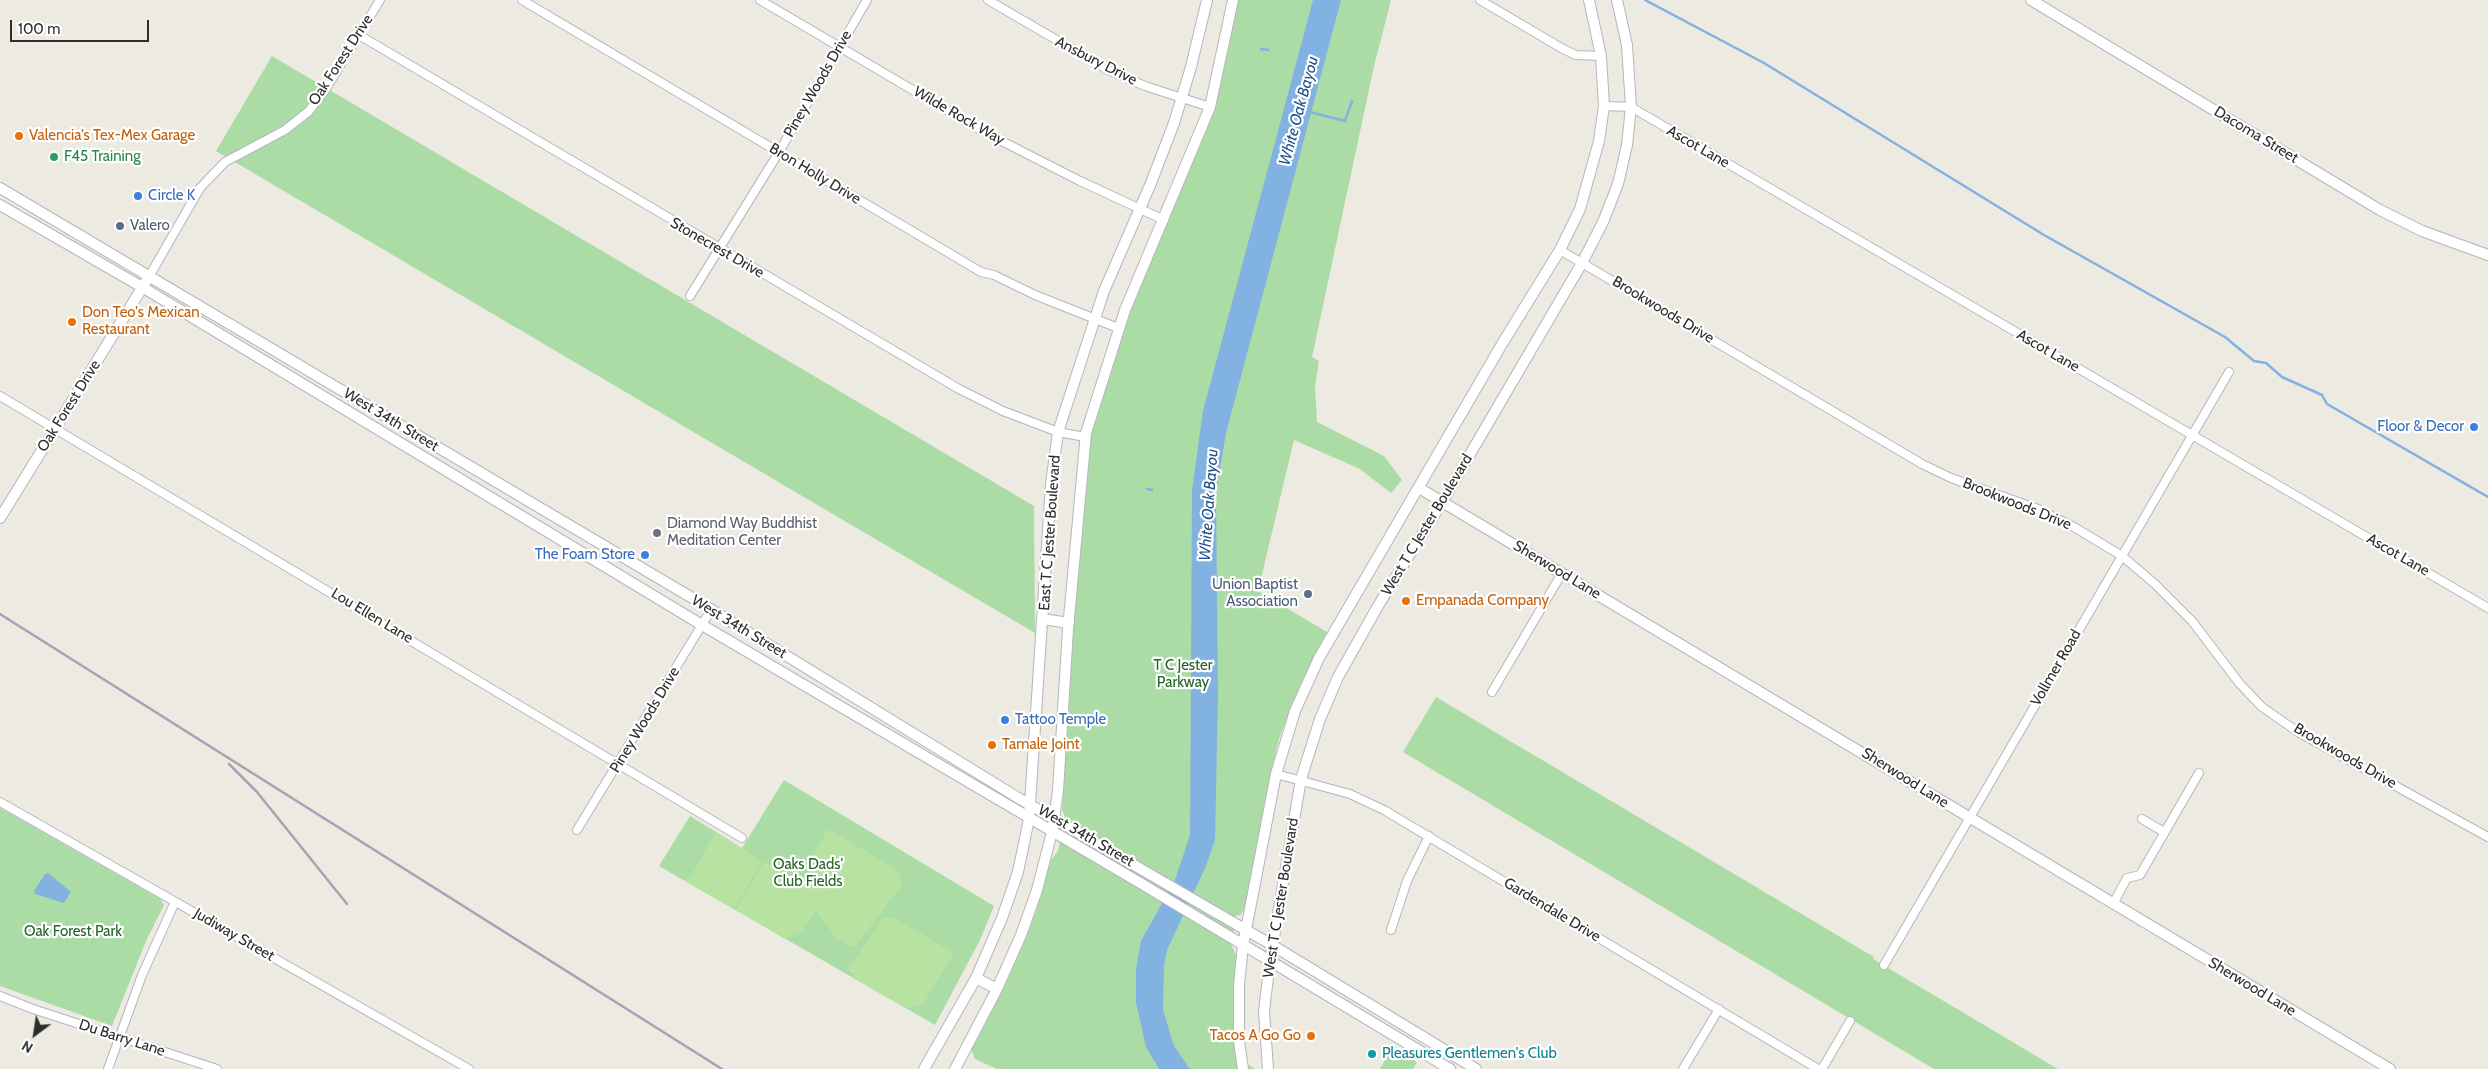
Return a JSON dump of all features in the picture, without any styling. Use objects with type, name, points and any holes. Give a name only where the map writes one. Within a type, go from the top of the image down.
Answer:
[{"type":"main road","name":"East T C Jester Boulevard","points":[[924,1069],[976,978],[1002,918],[1018,872],[1029,818],[1028,803],[1043,619],[1051,484],[1058,432],[1094,319],[1164,151],[1182,98],[1207,0]]},
{"type":"main road","name":"East T C Jester Boulevard","points":[[997,989],[1026,920],[1052,832],[1058,791],[1069,623],[1085,438],[1118,328],[1210,107],[1233,0]]},
{"type":"main road","name":"West T C Jester Boulevard","points":[[1243,1069],[1239,1041],[1239,985],[1243,945],[1276,774],[1294,711],[1318,658],[1502,344],[1560,250],[1580,209],[1599,141],[1604,106],[1601,56],[1589,0]]},
{"type":"main road","name":"Dacoma Street","points":[[2033,1],[2380,210],[2422,230],[2488,255]]},
{"type":"main road","name":"West T C Jester Boulevard","points":[[1268,1069],[1264,1011],[1272,945],[1301,780],[1320,718],[1338,677],[1582,262],[1603,222],[1618,184],[1627,145],[1630,107],[1627,45],[1618,3]]},
{"type":"main road","name":"West 34th Street","points":[[0,188],[150,274],[711,610],[1028,803],[1272,945],[1476,1069]]},
{"type":"main road","name":"West 34th Street","points":[[0,205],[142,287],[702,625],[1142,884],[1450,1069]]},
{"type":"main road","name":"Oak Forest Drive","points":[[0,518],[150,274]]},
{"type":"main road","points":[[496,500],[504,487]]},
{"type":"main road","name":"Sherwood Lane","points":[[1419,488],[2390,1069]]},
{"type":"main road","points":[[597,561],[605,547]]},
{"type":"main road","points":[[1043,619],[1069,623]]},
{"type":"main road","points":[[889,736],[897,723]]},
{"type":"main road","points":[[955,1069],[997,989],[976,978]]},
{"type":"street","name":"Oak Forest Drive","points":[[150,274],[200,188],[225,162],[285,130],[309,111],[327,87],[380,0]]},
{"type":"street","name":"Bron Holly Drive","points":[[522,0],[980,272],[994,275],[1035,295],[1118,328]]},
{"type":"street","name":"Wilde Rock Way","points":[[760,0],[984,132],[1080,181],[1164,220]]},
{"type":"street","name":"Piney Woods Drive","points":[[690,296],[778,152],[867,0]]},
{"type":"street","name":"Ansbury Drive","points":[[988,0],[1110,71],[1210,107]]},
{"type":"street","points":[[1480,0],[1563,49],[1576,55],[1601,56]]},
{"type":"street","name":"Stonecrest Drive","points":[[359,35],[719,250],[959,389],[1003,411],[1058,432],[1085,438]]},
{"type":"street","name":"Ascot Lane","points":[[1604,106],[1630,107],[2488,608]]},
{"type":"street","name":"Brookwoods Drive","points":[[1560,250],[1922,464],[1951,478],[2038,509],[2074,526],[2122,556],[2155,584],[2192,621],[2240,684],[2262,706],[2298,732],[2488,837]]},
{"type":"street","name":"Vollmer Road","points":[[1884,964],[2229,372]]},
{"type":"street","name":"Lou Ellen Lane","points":[[0,396],[742,838]]},
{"type":"street","points":[[1492,692],[1562,573]]},
{"type":"street","name":"Piney Woods Drive","points":[[577,830],[711,610]]},
{"type":"street","points":[[2112,904],[2127,878],[2140,874],[2199,773]]},
{"type":"street","name":"Gardendale Drive","points":[[1276,774],[1350,794],[1384,810],[1820,1069]]},
{"type":"street","name":"Judiway Street","points":[[0,802],[469,1069]]},
{"type":"street","points":[[2142,819],[2164,832]]},
{"type":"street","points":[[1391,930],[1406,881],[1429,836]]},
{"type":"street","points":[[108,1069],[152,952],[175,902]]},
{"type":"street","name":"Du Barry Lane","points":[[0,996],[32,1009],[217,1069]]},
{"type":"street","points":[[1683,1069],[1719,1009]]},
{"type":"street","points":[[1820,1069],[1850,1021]]},
{"type":"green space","name":"T C Jester Parkway","points":[[1238,0],[1391,0],[1374,66],[1312,357],[1319,361],[1315,386],[1317,422],[1384,456],[1402,480],[1391,493],[1360,469],[1294,440],[1258,591],[1327,632],[1300,685],[1279,739],[1270,776],[1245,909],[1240,915],[1235,916],[1232,946],[1237,958],[1233,1019],[1235,1056],[1255,1069],[997,1069],[975,1059],[971,1049],[1002,991],[1021,950],[1036,912],[1051,860],[1058,851],[1065,817],[1062,810],[1080,510],[1091,432],[1122,329],[1197,149]]},
{"type":"green space","points":[[272,56],[1034,506],[1035,633],[216,151]]},
{"type":"green space","points":[[1436,697],[1874,957],[1873,959],[2058,1069],[1934,1069],[1403,752]]},
{"type":"green space","name":"Oaks Dads' Club Fields","points":[[784,780],[994,906],[980,940],[935,1025],[659,866],[690,816],[742,848]]},
{"type":"green space","name":"Oak Forest Park","points":[[0,808],[160,899],[164,905],[146,941],[112,1026],[0,986]]},
{"type":"green space","points":[[828,829],[898,870],[902,885],[856,945],[850,947],[836,938],[816,911],[801,933],[785,939],[736,910],[764,862],[809,888],[813,855]]},
{"type":"green space","points":[[716,832],[762,861],[734,909],[687,882]]},
{"type":"green space","points":[[893,917],[954,953],[923,1004],[906,1008],[851,977],[854,974],[847,970],[883,918]]},
{"type":"green space","points":[[1392,1047],[1417,1062],[1413,1069],[1380,1069]]},
{"type":"water","name":"White Oak Bayou","points":[[1313,0],[1341,0],[1226,433],[1216,493],[1218,697],[1215,840],[1206,866],[1167,950],[1164,966],[1163,1010],[1174,1046],[1190,1069],[1159,1069],[1146,1047],[1136,1003],[1136,969],[1141,941],[1175,880],[1190,835],[1192,490],[1203,411]]},
{"type":"water","points":[[48,873],[71,892],[64,903],[35,894],[34,891],[45,874]]},
{"type":"waterway","points":[[1645,0],[1764,63],[2044,235],[2225,337],[2254,361],[2266,363],[2282,377],[2322,395],[2327,404],[2488,497]]},
{"type":"waterway","points":[[1261,49],[1268,50]]},
{"type":"waterway","name":"White Oak Bayou","points":[[1310,112],[1345,121],[1352,101]]},
{"type":"waterway","points":[[1147,489],[1152,490]]},
{"type":"railway","points":[[0,614],[722,1069]]},
{"type":"railway","points":[[229,764],[257,792],[347,904]]},
{"type":"place","name":"Valencia's Tex-Mex Garage","points":[[19,136]]},
{"type":"place","name":"F45 Training","points":[[54,157]]},
{"type":"place","name":"Circle K","points":[[138,196]]},
{"type":"place","name":"Valero","points":[[120,226]]},
{"type":"place","name":"Don Teo's Mexican Restaurant","points":[[72,322]]},
{"type":"place","name":"Floor & Decor","points":[[2474,427]]},
{"type":"place","name":"Diamond Way Buddhist Meditation Center","points":[[657,533]]},
{"type":"place","name":"The Foam Store","points":[[645,555]]},
{"type":"place","name":"Union Baptist Association","points":[[1308,594]]},
{"type":"place","name":"Empanada Company","points":[[1406,601]]},
{"type":"place","name":"Tattoo Temple","points":[[1005,720]]},
{"type":"place","name":"Tamale Joint","points":[[992,745]]},
{"type":"place","name":"Tacos A Go Go","points":[[1311,1036]]},
{"type":"place","name":"Pleasures Gentlemen's Club","points":[[1372,1054]]}]
